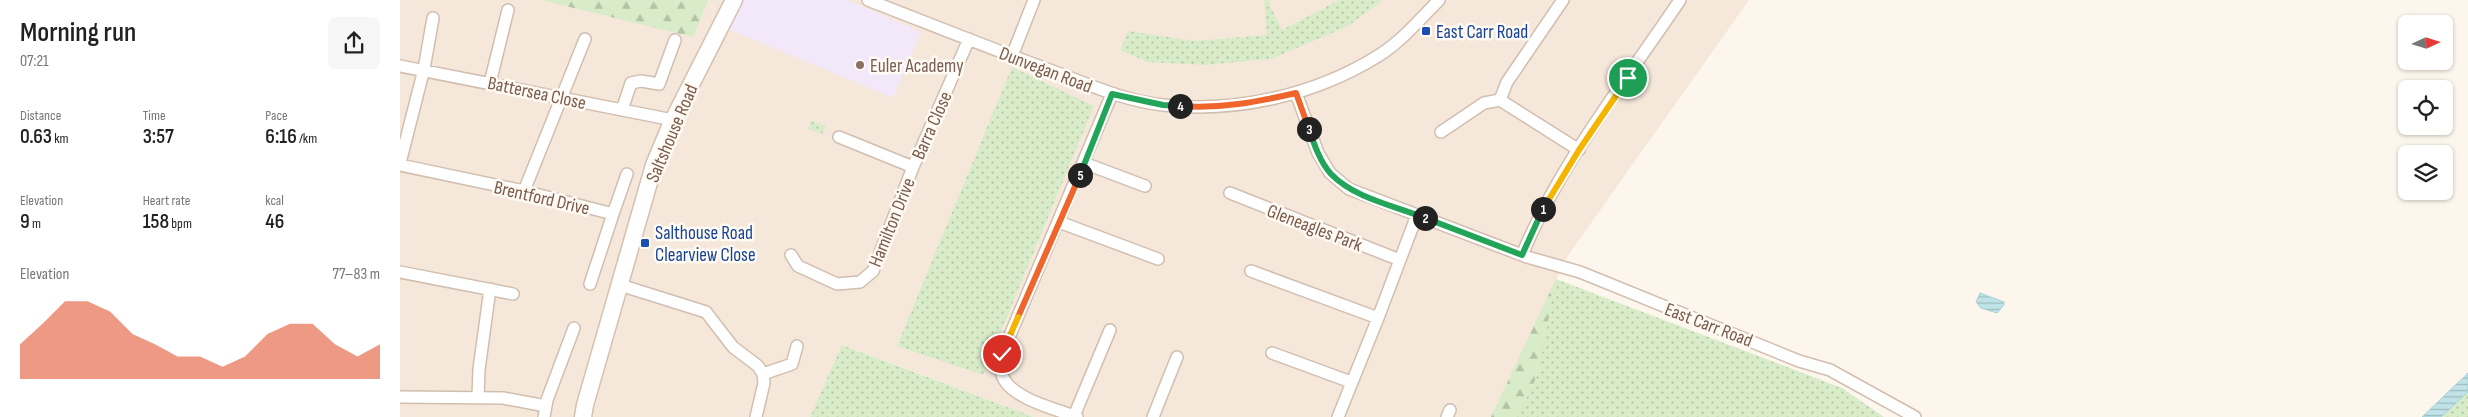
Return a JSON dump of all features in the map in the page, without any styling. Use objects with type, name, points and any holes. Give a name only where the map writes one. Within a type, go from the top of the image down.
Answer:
[{"type":"main road","name":"Saltshouse Road","points":[[583,417],[584,405],[654,165],[673,120],[734,0]]},
{"type":"street","name":"Dunvegan Road","points":[[868,0],[1112,94],[1163,105],[1194,106],[1253,103],[1296,93],[1336,78],[1378,56],[1410,30],[1439,0]]},
{"type":"street","points":[[1012,56],[1034,0]]},
{"type":"street","points":[[1500,100],[1506,82],[1563,0]]},
{"type":"street","points":[[1522,255],[1537,220],[1579,150],[1680,0]]},
{"type":"street","points":[[490,83],[508,10]]},
{"type":"street","points":[[400,164],[424,69],[433,18]]},
{"type":"street","points":[[524,191],[585,39]]},
{"type":"street","name":"Barra Close","points":[[839,137],[913,167],[969,39]]},
{"type":"street","points":[[622,110],[631,83],[641,81],[659,84],[675,40]]},
{"type":"street","name":"Battersea Close","points":[[400,66],[424,69],[673,120]]},
{"type":"street","name":"East Carr Road","points":[[1296,93],[1318,153],[1330,173],[1349,189],[1522,255],[1580,272],[1799,361],[1830,370],[1915,417]]},
{"type":"street","points":[[1110,330],[1076,416],[1018,394],[1009,387],[1001,372],[1002,354],[1112,94]]},
{"type":"street","points":[[1448,132],[1484,103],[1500,100],[1579,150]]},
{"type":"street","points":[[1084,163],[1145,186]]},
{"type":"street","name":"Brentford Drive","points":[[400,164],[524,191],[613,214],[590,284]]},
{"type":"street","name":"Hamilton Drive","points":[[791,255],[798,266],[837,284],[860,282],[873,272],[913,167]]},
{"type":"street","points":[[613,214],[627,174]]},
{"type":"street","name":"Gleneagles Park","points":[[1230,193],[1400,260]]},
{"type":"street","points":[[1338,417],[1417,215]]},
{"type":"street","points":[[1059,222],[1158,259]]},
{"type":"street","points":[[1250,271],[1378,318]]},
{"type":"street","points":[[400,272],[513,294]]},
{"type":"street","points":[[620,284],[706,312],[733,347],[758,366],[763,374],[764,383],[756,417]]},
{"type":"street","points":[[478,398],[479,369],[490,289]]},
{"type":"street","points":[[400,397],[503,398],[545,411],[574,328]]},
{"type":"street","points":[[763,374],[792,364],[797,346]]},
{"type":"street","points":[[1272,353],[1351,382]]},
{"type":"street","points":[[1153,417],[1177,357]]},
{"type":"shaded area","points":[[400,0],[1749,0],[1567,257],[1491,417],[1034,417],[843,345],[810,417],[400,417]]},
{"type":"shaded area","name":"Euler Academy","points":[[739,0],[848,0],[921,32],[893,98],[726,28]]},
{"type":"green space","points":[[541,0],[708,0],[693,37]]},
{"type":"green space","points":[[1264,0],[1269,0],[1282,30],[1339,0],[1379,0],[1381,2],[1348,26],[1271,59],[1204,65],[1147,62],[1120,50],[1128,31],[1195,41],[1267,35]]},
{"type":"green space","points":[[1012,67],[1094,106],[983,375],[897,346]]},
{"type":"green space","points":[[811,121],[826,126],[822,134],[808,129]]},
{"type":"green space","points":[[1556,279],[1842,388],[1884,417],[1491,417]]},
{"type":"green space","points":[[1556,279],[1538,374],[1517,417],[1491,417]]},
{"type":"green space","points":[[842,345],[1034,417],[810,417]]},
{"type":"green space","points":[[2468,389],[2468,417],[2437,417]]},
{"type":"water","points":[[1980,293],[2004,302],[2004,305],[1997,313],[1981,308],[1976,302]]},
{"type":"water","points":[[2468,373],[2468,392],[2441,417],[2422,417]]},
{"type":"place","name":"East Carr Road","points":[[1426,31]]},
{"type":"place","name":"Euler Academy","points":[[860,65]]},
{"type":"place","name":"Salthouse Road Clearview Close","points":[[645,243]]},
{"type":"route","points":[[1002,354],[1112,94],[1163,105],[1221,106],[1253,103],[1296,93],[1318,153],[1330,173],[1349,189],[1522,255],[1537,220],[1562,176],[1628,78]]}]
